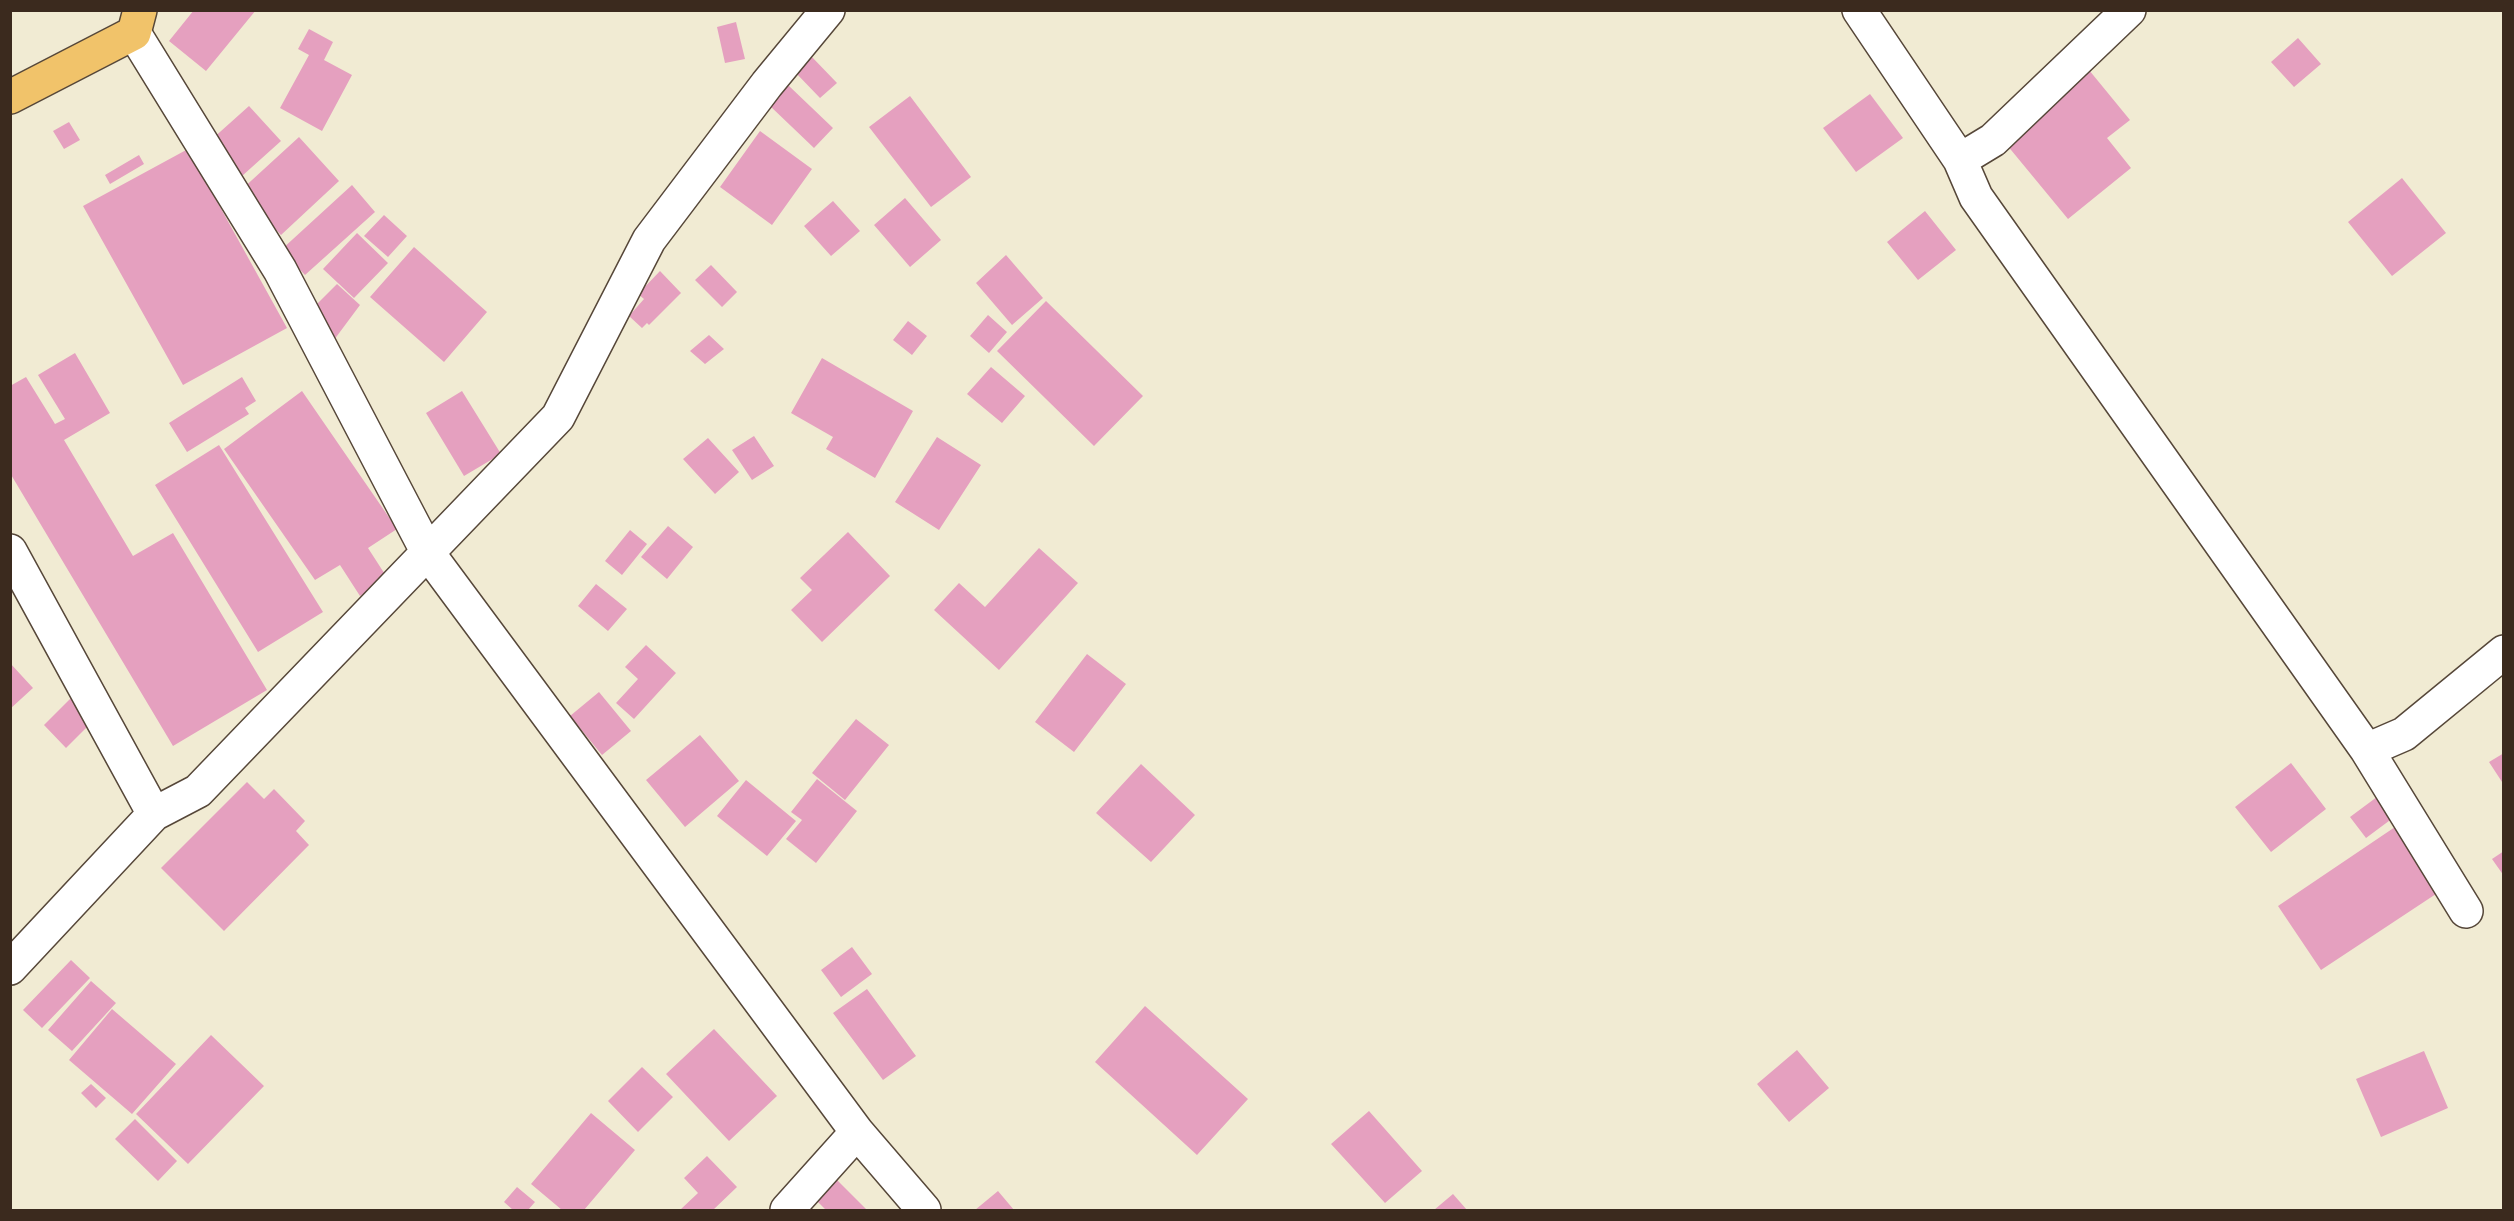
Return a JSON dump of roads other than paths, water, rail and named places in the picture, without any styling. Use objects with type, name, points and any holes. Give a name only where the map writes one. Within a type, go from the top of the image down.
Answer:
[{"type":"main road","points":[[10,97],[137,22]]},
{"type":"street","points":[[10,968],[154,814],[198,791],[558,417],[649,240],[767,84],[828,10]]},
{"type":"street","points":[[1859,10],[1960,160],[1976,197],[2367,750],[2466,911]]},
{"type":"street","points":[[1960,160],[1993,140],[2129,10]]},
{"type":"street","points":[[137,22],[280,270],[428,553],[857,1132],[924,1210]]},
{"type":"street","points":[[10,551],[154,814]]},
{"type":"street","points":[[2367,750],[2404,734],[2504,652]]},
{"type":"street","points":[[787,1210],[857,1132]]}]
